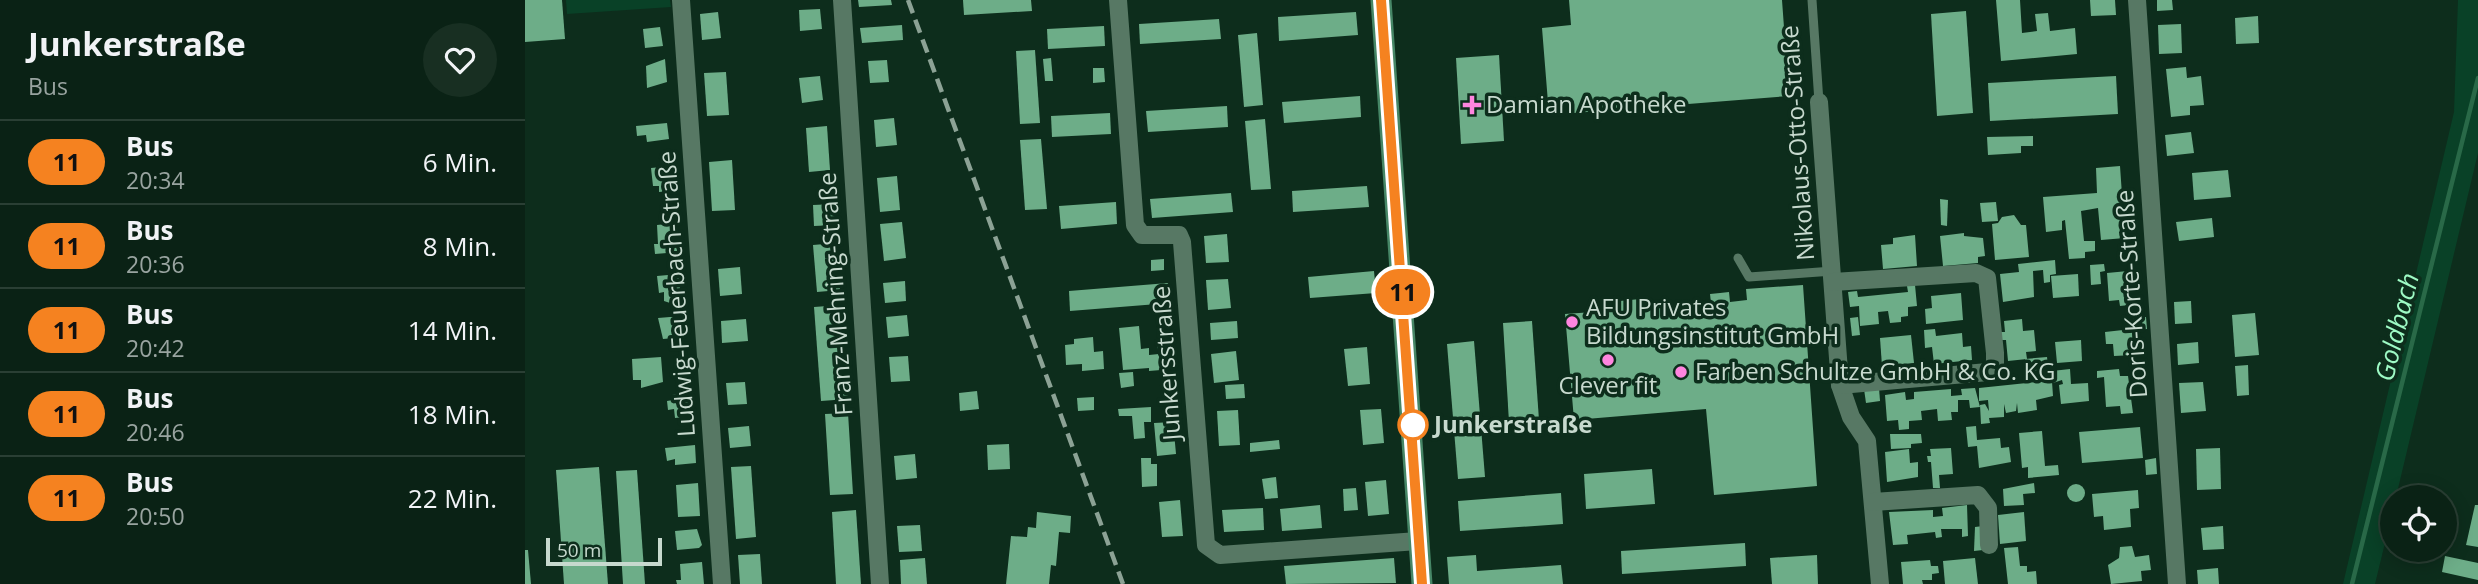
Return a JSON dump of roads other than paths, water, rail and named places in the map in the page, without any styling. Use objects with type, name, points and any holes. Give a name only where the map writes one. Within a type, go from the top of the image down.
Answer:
[{"type":"street","name":"Ludwig-Feuerbach-Straße","points":[[681,0],[722,584]]},
{"type":"street","name":"Franz-Mehring-Straße","points":[[842,0],[880,584]]},
{"type":"street","name":"Junkersstraße","points":[[1118,0],[1135,225],[1142,235],[1173,234],[1179,236],[1182,242],[1206,545],[1220,555],[1418,541]]},
{"type":"street","points":[[1381,0],[1422,584]]},
{"type":"street","name":"Doris-Korte-Straße","points":[[2137,0],[2177,584]]},
{"type":"street","name":"Nikolaus-Otto-Straße","points":[[1819,102],[1840,385],[1851,417],[1867,441],[1879,584]]},
{"type":"street","name":"Nikolaus-Otto-Straße","points":[[1833,276],[1976,273],[1987,278],[1995,353],[1995,364],[1987,372],[1840,385]]},
{"type":"street","points":[[1873,502],[1978,495],[1988,508],[1989,545]]},
{"type":"lane","name":"Nikolaus-Otto-Straße","points":[[1812,0],[1819,102]]},
{"type":"lane","points":[[1738,258],[1749,277],[1833,276]]},
{"type":"waterway","name":"Goldbach","points":[[2352,584],[2478,78]]},
{"type":"railway","points":[[908,0],[1123,584]]},
{"type":"place","name":"Damian Apotheke","points":[[1472,105]]},
{"type":"place","name":"AFU Privates Bildungsinstitut GmbH","points":[[1572,322]]},
{"type":"place","name":"Clever fit","points":[[1608,360]]},
{"type":"place","name":"Farben Schultze GmbH & Co. KG","points":[[1681,372]]},
{"type":"place","name":"Junkerstraße","points":[[1413,425]]}]
